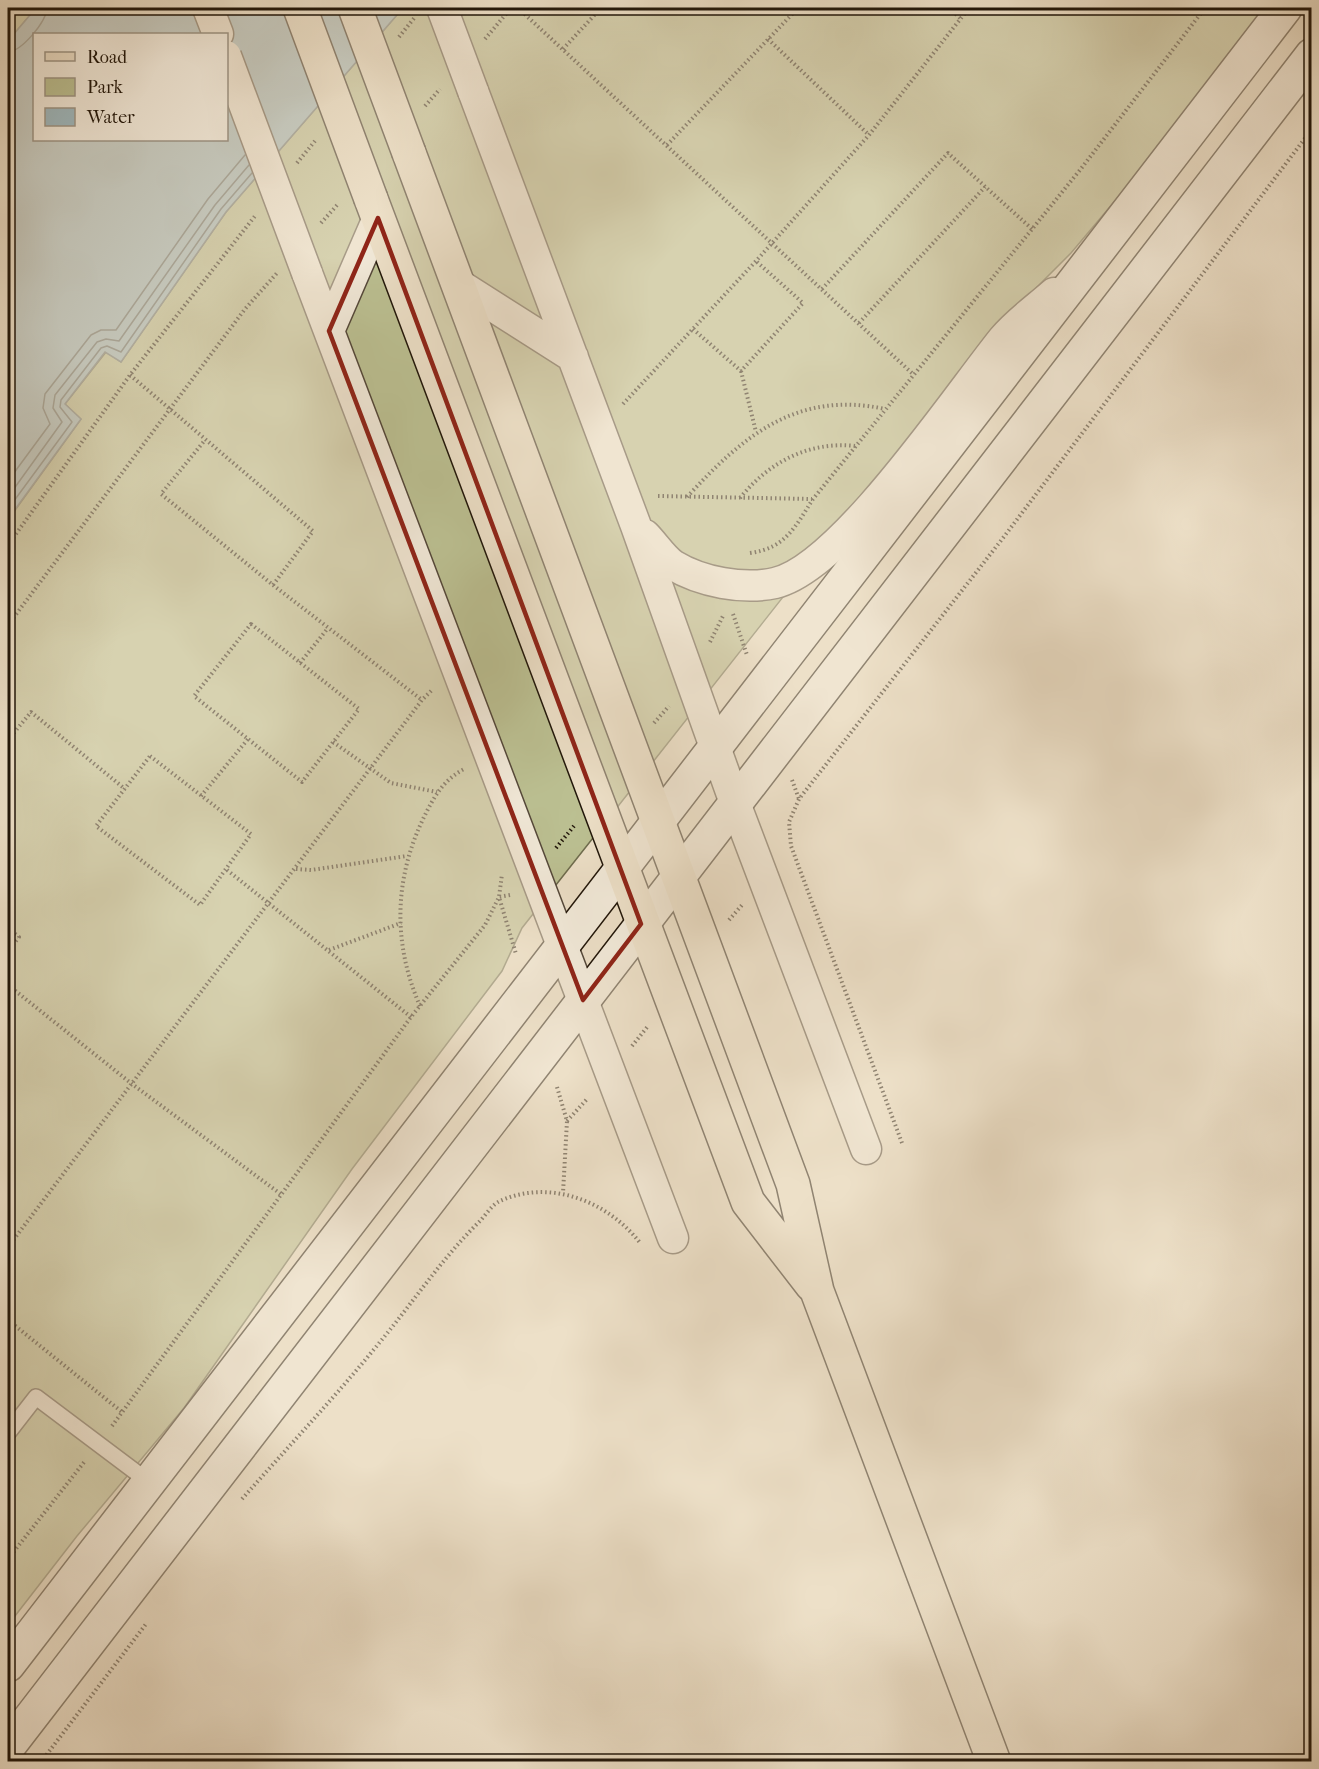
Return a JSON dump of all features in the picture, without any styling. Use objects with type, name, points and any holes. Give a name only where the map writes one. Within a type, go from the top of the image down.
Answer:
[{"type":"main road","points":[[300,8],[363,206],[748,1202],[817,1291]]},
{"type":"main road","points":[[355,8],[793,1184],[817,1291],[994,1761]]},
{"type":"main road","points":[[9,1659],[149,1482],[1285,8]]},
{"type":"main road","points":[[8,1747],[1311,55]]},
{"type":"street","points":[[208,8],[218,33]]},
{"type":"street","points":[[429,12],[473,91],[636,526],[716,744],[735,803],[866,1149]]},
{"type":"street","points":[[228,62],[296,269],[329,331],[673,1238]]},
{"type":"street","points":[[329,331],[363,206]]},
{"type":"street","points":[[636,526],[672,564],[710,580],[740,585],[776,583],[810,565],[841,539],[910,460],[1005,337],[1093,256]]},
{"type":"street","points":[[458,284],[573,357]]},
{"type":"lane","points":[[8,1433],[36,1396],[149,1482]]},
{"type":"path","points":[[482,41],[511,8]]},
{"type":"path","points":[[518,8],[914,375]]},
{"type":"path","points":[[563,49],[601,8]]},
{"type":"path","points":[[668,146],[798,8]]},
{"type":"path","points":[[949,8],[961,19]]},
{"type":"path","points":[[617,395],[621,406],[773,243],[869,135],[969,8]]},
{"type":"path","points":[[743,554],[761,551],[788,538],[813,499],[1032,229],[1205,8]]},
{"type":"path","points":[[394,44],[429,12]]},
{"type":"path","points":[[768,39],[869,135]]},
{"type":"path","points":[[419,113],[443,86]]},
{"type":"path","points":[[902,1143],[791,846],[789,822],[799,800],[830,758],[1003,538],[1311,129]]},
{"type":"path","points":[[292,170],[321,134]]},
{"type":"path","points":[[822,289],[948,153],[1032,229]]},
{"type":"path","points":[[859,324],[985,187]]},
{"type":"path","points":[[316,229],[363,206]]},
{"type":"path","points":[[8,545],[130,375],[256,214]]},
{"type":"path","points":[[741,371],[803,303],[756,261]]},
{"type":"path","points":[[8,624],[245,309],[296,269]]},
{"type":"path","points":[[693,329],[741,371],[756,432]]},
{"type":"path","points":[[130,375],[313,531],[273,585]]},
{"type":"path","points":[[687,497],[717,464],[756,432],[801,412],[828,405],[859,404],[886,410]]},
{"type":"path","points":[[205,440],[161,494],[273,585],[422,700]]},
{"type":"path","points":[[739,499],[756,479],[783,460],[812,447],[838,444],[856,446]]},
{"type":"path","points":[[651,489],[660,506]]},
{"type":"path","points":[[655,496],[813,499]]},
{"type":"path","points":[[251,624],[300,663],[359,709],[302,782],[194,696],[251,624]]},
{"type":"path","points":[[300,663],[328,628]]},
{"type":"path","points":[[8,1248],[422,700],[438,685]]},
{"type":"path","points":[[8,740],[31,712],[125,789]]},
{"type":"path","points":[[201,796],[248,739]]},
{"type":"path","points":[[333,742],[391,783],[437,792]]},
{"type":"path","points":[[150,756],[201,796],[251,834],[227,870],[200,904],[96,826],[150,756]]},
{"type":"path","points":[[420,1005],[407,977],[401,923],[400,899],[407,856],[437,792],[453,775],[469,767]]},
{"type":"path","points":[[296,869],[311,870],[407,856]]},
{"type":"path","points":[[8,1559],[99,1444],[411,1017],[484,925],[499,897],[502,872],[500,863]]},
{"type":"path","points":[[227,870],[411,1017]]},
{"type":"path","points":[[329,950],[401,923]]},
{"type":"path","points":[[8,928],[18,937],[8,951]]},
{"type":"path","points":[[8,986],[132,1084],[282,1195]]},
{"type":"path","points":[[239,1503],[380,1342],[463,1237],[499,1202],[527,1193],[563,1193],[589,1201],[609,1213],[630,1228],[643,1246]]},
{"type":"path","points":[[8,1320],[122,1412]]},
{"type":"path","points":[[41,1761],[147,1623]]},
{"type":"highlighted area","points":[[378,218],[641,924],[583,1000],[329,331]]},
{"type":"green space","points":[[8,8],[36,8],[8,41]]},
{"type":"green space","points":[[403,8],[1264,8],[1130,183],[1071,253],[992,332],[522,928],[502,971],[352,1169],[184,1408],[77,1536],[8,1625],[8,520],[81,419],[65,404],[106,352],[121,362],[226,212]]},
{"type":"water","points":[[36,8],[403,8],[226,212],[121,362],[105,352],[65,404],[81,419],[8,519],[8,41]]}]
